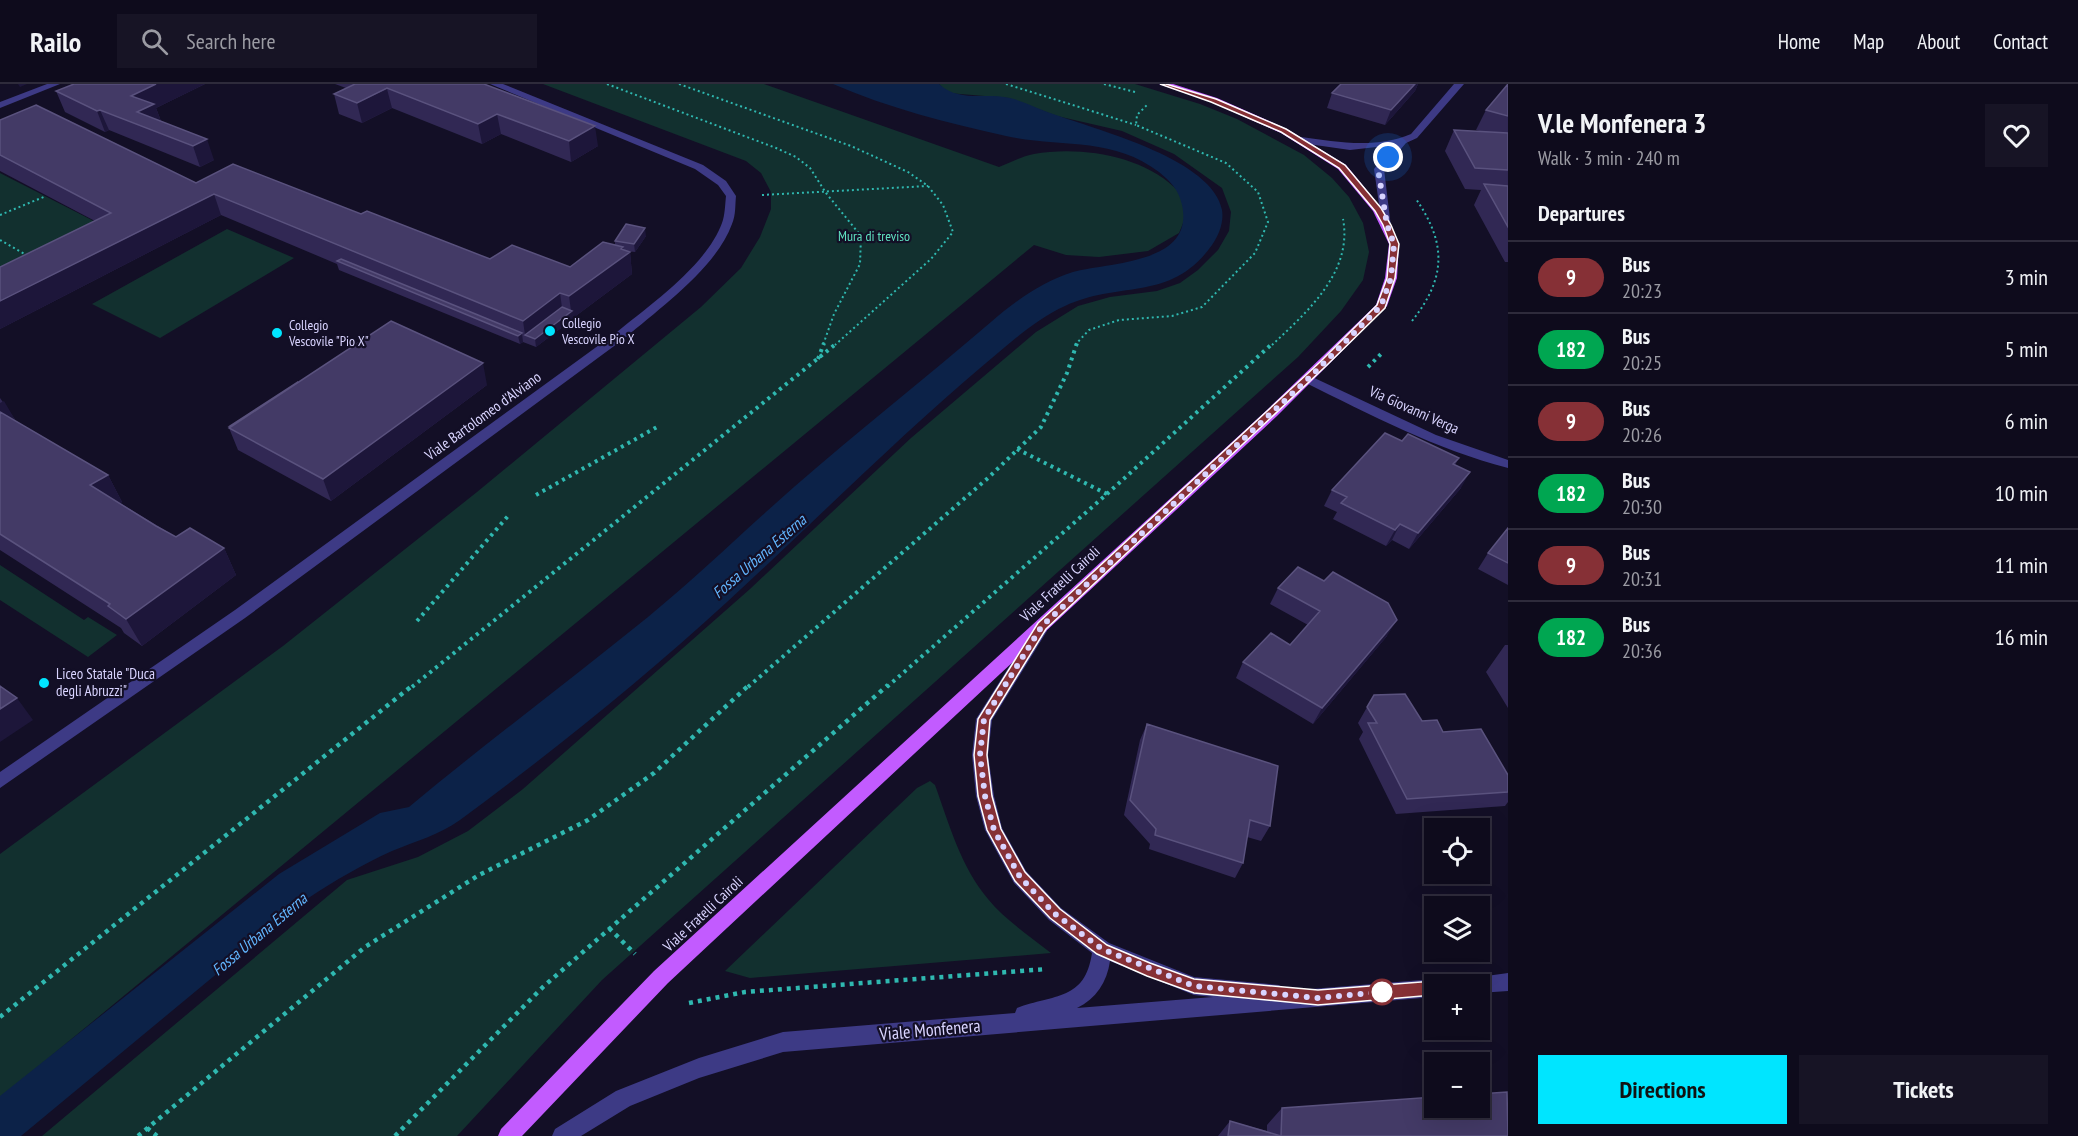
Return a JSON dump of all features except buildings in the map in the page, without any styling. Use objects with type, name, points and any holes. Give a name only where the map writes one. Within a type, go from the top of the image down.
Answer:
[{"type":"main road","name":"Viale Fratelli Cairoli","points":[[508,1136],[661,977],[1308,379],[1381,306],[1394,261],[1394,244],[1378,210],[1342,167],[1301,140],[1214,100],[1164,84]]},
{"type":"street","points":[[0,105],[56,84]]},
{"type":"street","points":[[495,84],[699,167],[722,183],[731,196]]},
{"type":"street","points":[[1301,140],[1350,147],[1403,141],[1414,136],[1459,84]]},
{"type":"street","points":[[1387,225],[1378,169],[1403,141]]},
{"type":"street","name":"Viale Bartolomeo d'Alviano","points":[[0,781],[240,614],[621,335],[672,290],[711,249],[727,223],[731,196]]},
{"type":"street","name":"Via Giovanni Verga","points":[[1308,379],[1418,432],[1478,456],[1508,464]]},
{"type":"street","name":"Viale Monfenera","points":[[1042,626],[984,719],[980,755],[985,796],[994,830],[1020,877],[1055,914],[1102,949],[1194,986],[1318,998]]},
{"type":"street","points":[[989,1025],[1080,999],[1093,984],[1101,968],[1102,949]]},
{"type":"street","points":[[1490,983],[1508,982]]},
{"type":"street","name":"Viale Monfenera","points":[[562,1136],[623,1098],[699,1068],[783,1042],[1424,989]]},
{"type":"path","points":[[608,84],[796,157],[810,168],[826,193],[861,236],[860,264],[834,314],[817,361]]},
{"type":"path","points":[[0,1017],[817,361],[931,259],[953,232],[944,205],[928,186],[908,172],[851,146],[679,84]]},
{"type":"path","points":[[138,1136],[365,947],[479,875],[588,820],[654,773],[758,677],[1041,427],[1067,373],[1074,346],[1089,330],[1119,320],[1172,316],[1202,307],[1255,253],[1268,222],[1258,192],[1226,163],[1136,125],[1006,84]]},
{"type":"path","points":[[1104,84],[1145,95]]},
{"type":"path","points":[[1136,125],[1137,115],[1155,98]]},
{"type":"path","points":[[731,196],[826,193],[928,186]]},
{"type":"path","points":[[0,215],[46,196]]},
{"type":"path","points":[[395,1136],[543,987],[1107,494],[1291,327],[1332,282],[1346,235],[1342,217]]},
{"type":"path","points":[[0,240],[36,261]]},
{"type":"path","points":[[536,495],[657,427]]},
{"type":"path","points":[[1017,449],[1107,494]]},
{"type":"path","points":[[417,621],[508,516]]},
{"type":"path","points":[[609,928],[636,954]]},
{"type":"path","points":[[689,1003],[745,992],[1048,969]]},
{"type":"path","points":[[147,1128],[157,1136]]},
{"type":"green space","name":"Mura di treviso","points":[[543,84],[764,84],[999,167],[1030,155],[1070,151],[1089,152],[1127,160],[1160,176],[1174,187],[1188,211],[1179,233],[1148,251],[1099,257],[1066,255],[1034,245],[0,1098],[0,854],[283,646],[477,492],[701,307],[741,268],[760,237],[771,209],[771,192],[761,173],[746,161]]},
{"type":"green space","points":[[939,84],[1135,84],[1200,104],[1237,119],[1304,155],[1332,178],[1349,197],[1363,223],[1369,252],[1363,280],[1341,311],[1298,357],[602,980],[457,1136],[42,1136],[347,880],[418,857],[468,831],[523,789],[750,589],[911,438],[1036,332],[1078,306],[1110,297],[1157,291],[1180,283],[1198,270],[1218,250],[1229,231],[1231,212],[1222,188],[1174,154],[1122,131],[1057,116],[1009,98],[948,93]]},
{"type":"green space","points":[[0,173],[119,234],[0,294]]},
{"type":"green space","points":[[227,229],[294,258],[160,338],[92,304]]},
{"type":"green space","points":[[0,565],[84,620],[88,617],[117,635],[88,657],[0,600]]},
{"type":"green space","points":[[930,781],[935,785],[963,859],[979,887],[1002,914],[1051,953],[750,978],[725,971],[917,788]]},
{"type":"water","name":"Fossa Urbana Esterna","points":[[833,84],[939,84],[947,90],[964,95],[1010,98],[1127,139],[1178,162],[1199,176],[1214,192],[1222,210],[1222,224],[1219,233],[1196,263],[1179,275],[1144,288],[1085,298],[1054,311],[1034,324],[920,421],[695,630],[563,742],[452,825],[436,834],[370,861],[307,899],[21,1136],[0,1136],[0,1096],[279,874],[380,813],[409,807],[648,617],[818,466],[1009,307],[1029,293],[1062,276],[1146,257],[1163,249],[1176,239],[1183,224],[1181,200],[1170,182],[1159,172],[1123,153],[1085,145],[1026,140],[984,131],[897,108]]},
{"type":"bus line","name":"9","points":[[1164,84],[1214,100],[1284,131],[1342,167],[1378,210],[1387,225],[1394,244],[1391,278],[1381,306],[1323,364],[1042,626],[984,719],[980,755],[985,796],[994,830],[1020,877],[1055,914],[1102,949],[1147,969],[1194,986],[1318,998],[1424,989]]},
{"type":"place","name":"Collegio Vescovile Pio X","points":[[550,331]]},
{"type":"place","name":"Collegio Vescovile \"Pio X\"","points":[[277,333]]},
{"type":"place","name":"Liceo Statale \"Duca degli Abruzzi\"","points":[[44,683]]},
{"type":"route","points":[[1382,992],[1318,998],[1194,986],[1102,949],[1055,914],[1020,877],[994,830],[985,796],[980,755],[984,719],[1042,626],[1308,379],[1381,306],[1391,278],[1394,261],[1394,244],[1387,225],[1378,169],[1388,157]]}]
